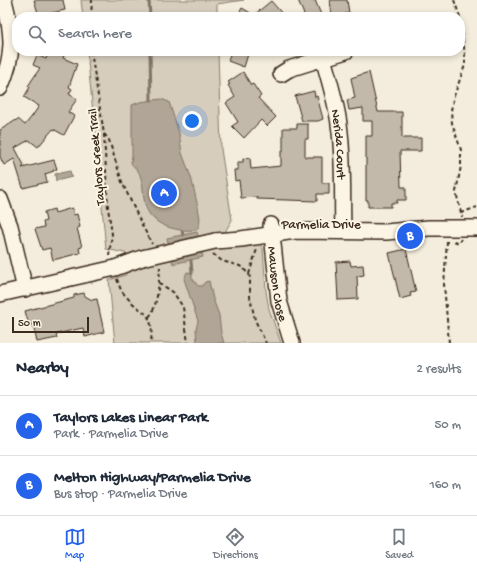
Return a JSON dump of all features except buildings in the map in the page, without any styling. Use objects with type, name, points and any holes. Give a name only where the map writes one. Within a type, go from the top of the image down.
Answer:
[{"type":"street","points":[[0,88],[11,56],[11,36],[4,0]]},
{"type":"street","points":[[281,74],[330,56]]},
{"type":"street","name":"Nerida Court","points":[[323,58],[334,100],[341,140],[343,173],[343,227]]},
{"type":"street","points":[[0,199],[10,226],[24,284]]},
{"type":"street","name":"Parmelia Drive","points":[[0,285],[24,284],[115,268],[120,261],[213,246],[249,228],[272,228],[303,222],[386,232],[429,228],[477,228]]},
{"type":"street","name":"Mawson Close","points":[[272,228],[278,296],[292,343]]},
{"type":"street","name":"Parmelia Drive","points":[[0,294],[24,284]]},
{"type":"path","points":[[92,0],[92,12]]},
{"type":"path","points":[[454,0],[458,12]]},
{"type":"path","name":"Taylors Creek Trail","points":[[92,56],[104,134],[108,208],[112,234],[109,250],[120,261]]},
{"type":"path","points":[[465,56],[465,65],[453,98],[451,111],[452,123],[460,144],[462,158],[456,192],[461,213],[477,208]]},
{"type":"path","points":[[104,134],[109,140],[122,182],[153,246]]},
{"type":"path","points":[[447,241],[444,284],[449,343]]},
{"type":"path","points":[[213,246],[217,258],[237,264],[248,274],[250,278],[250,297],[253,315],[257,327],[266,343]]},
{"type":"path","points":[[248,274],[258,246]]},
{"type":"path","points":[[149,317],[159,283],[160,264]]},
{"type":"path","points":[[115,276],[126,298],[149,317],[152,328],[151,343]]},
{"type":"path","points":[[159,283],[173,292],[183,307],[188,343]]},
{"type":"shaded area","points":[[81,0],[244,0],[217,4],[217,12],[82,12]]},
{"type":"shaded area","points":[[87,56],[218,56],[221,149],[232,220],[226,230],[230,244],[258,241],[263,249],[269,309],[281,343],[115,343],[109,280],[126,275],[125,269],[129,267],[125,253],[106,249]]},
{"type":"shaded area","points":[[161,99],[169,102],[179,133],[182,153],[191,177],[200,219],[199,226],[196,230],[179,230],[171,228],[156,221],[150,215],[146,208],[140,175],[131,163],[132,105],[140,102]]},
{"type":"shaded area","points":[[70,171],[72,177],[56,181],[55,174]]},
{"type":"shaded area","points":[[197,232],[203,257],[173,264],[167,238]]},
{"type":"shaded area","points":[[187,272],[192,273],[192,278],[198,286],[202,286],[205,282],[209,281],[213,299],[219,315],[224,343],[197,343],[196,329],[198,321],[184,279]]},
{"type":"waterway","points":[[149,0],[150,12]]},
{"type":"waterway","points":[[150,56],[151,100]]},
{"type":"waterway","points":[[182,231],[183,235]]},
{"type":"waterway","points":[[191,261],[192,273]]},
{"type":"place","name":"Taylors Lakes Linear Park","points":[[164,193]]},
{"type":"place","name":"Melton Highway/Parmelia Drive","points":[[410,236]]}]
